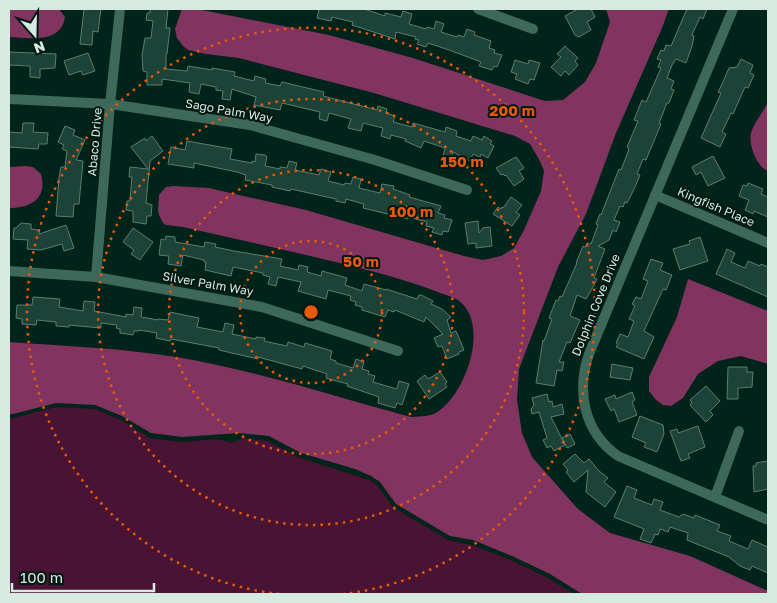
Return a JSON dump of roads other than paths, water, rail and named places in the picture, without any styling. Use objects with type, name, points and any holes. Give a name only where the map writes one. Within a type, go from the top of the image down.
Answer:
[{"type":"street","name":"Abaco Drive","points":[[96,277],[120,9]]},
{"type":"street","points":[[478,9],[533,28]]},
{"type":"street","name":"Dolphin Cove Drive","points":[[733,9],[589,354],[582,381],[585,406],[591,425],[608,449],[618,456],[768,520]]},
{"type":"street","name":"Sago Palm Way","points":[[9,99],[110,104],[250,125],[375,160],[468,190]]},
{"type":"street","name":"Kingfish Place","points":[[655,195],[768,243]]},
{"type":"street","name":"Silver Palm Way","points":[[9,271],[96,277],[262,306],[398,351]]},
{"type":"street","points":[[715,497],[739,431]]}]
